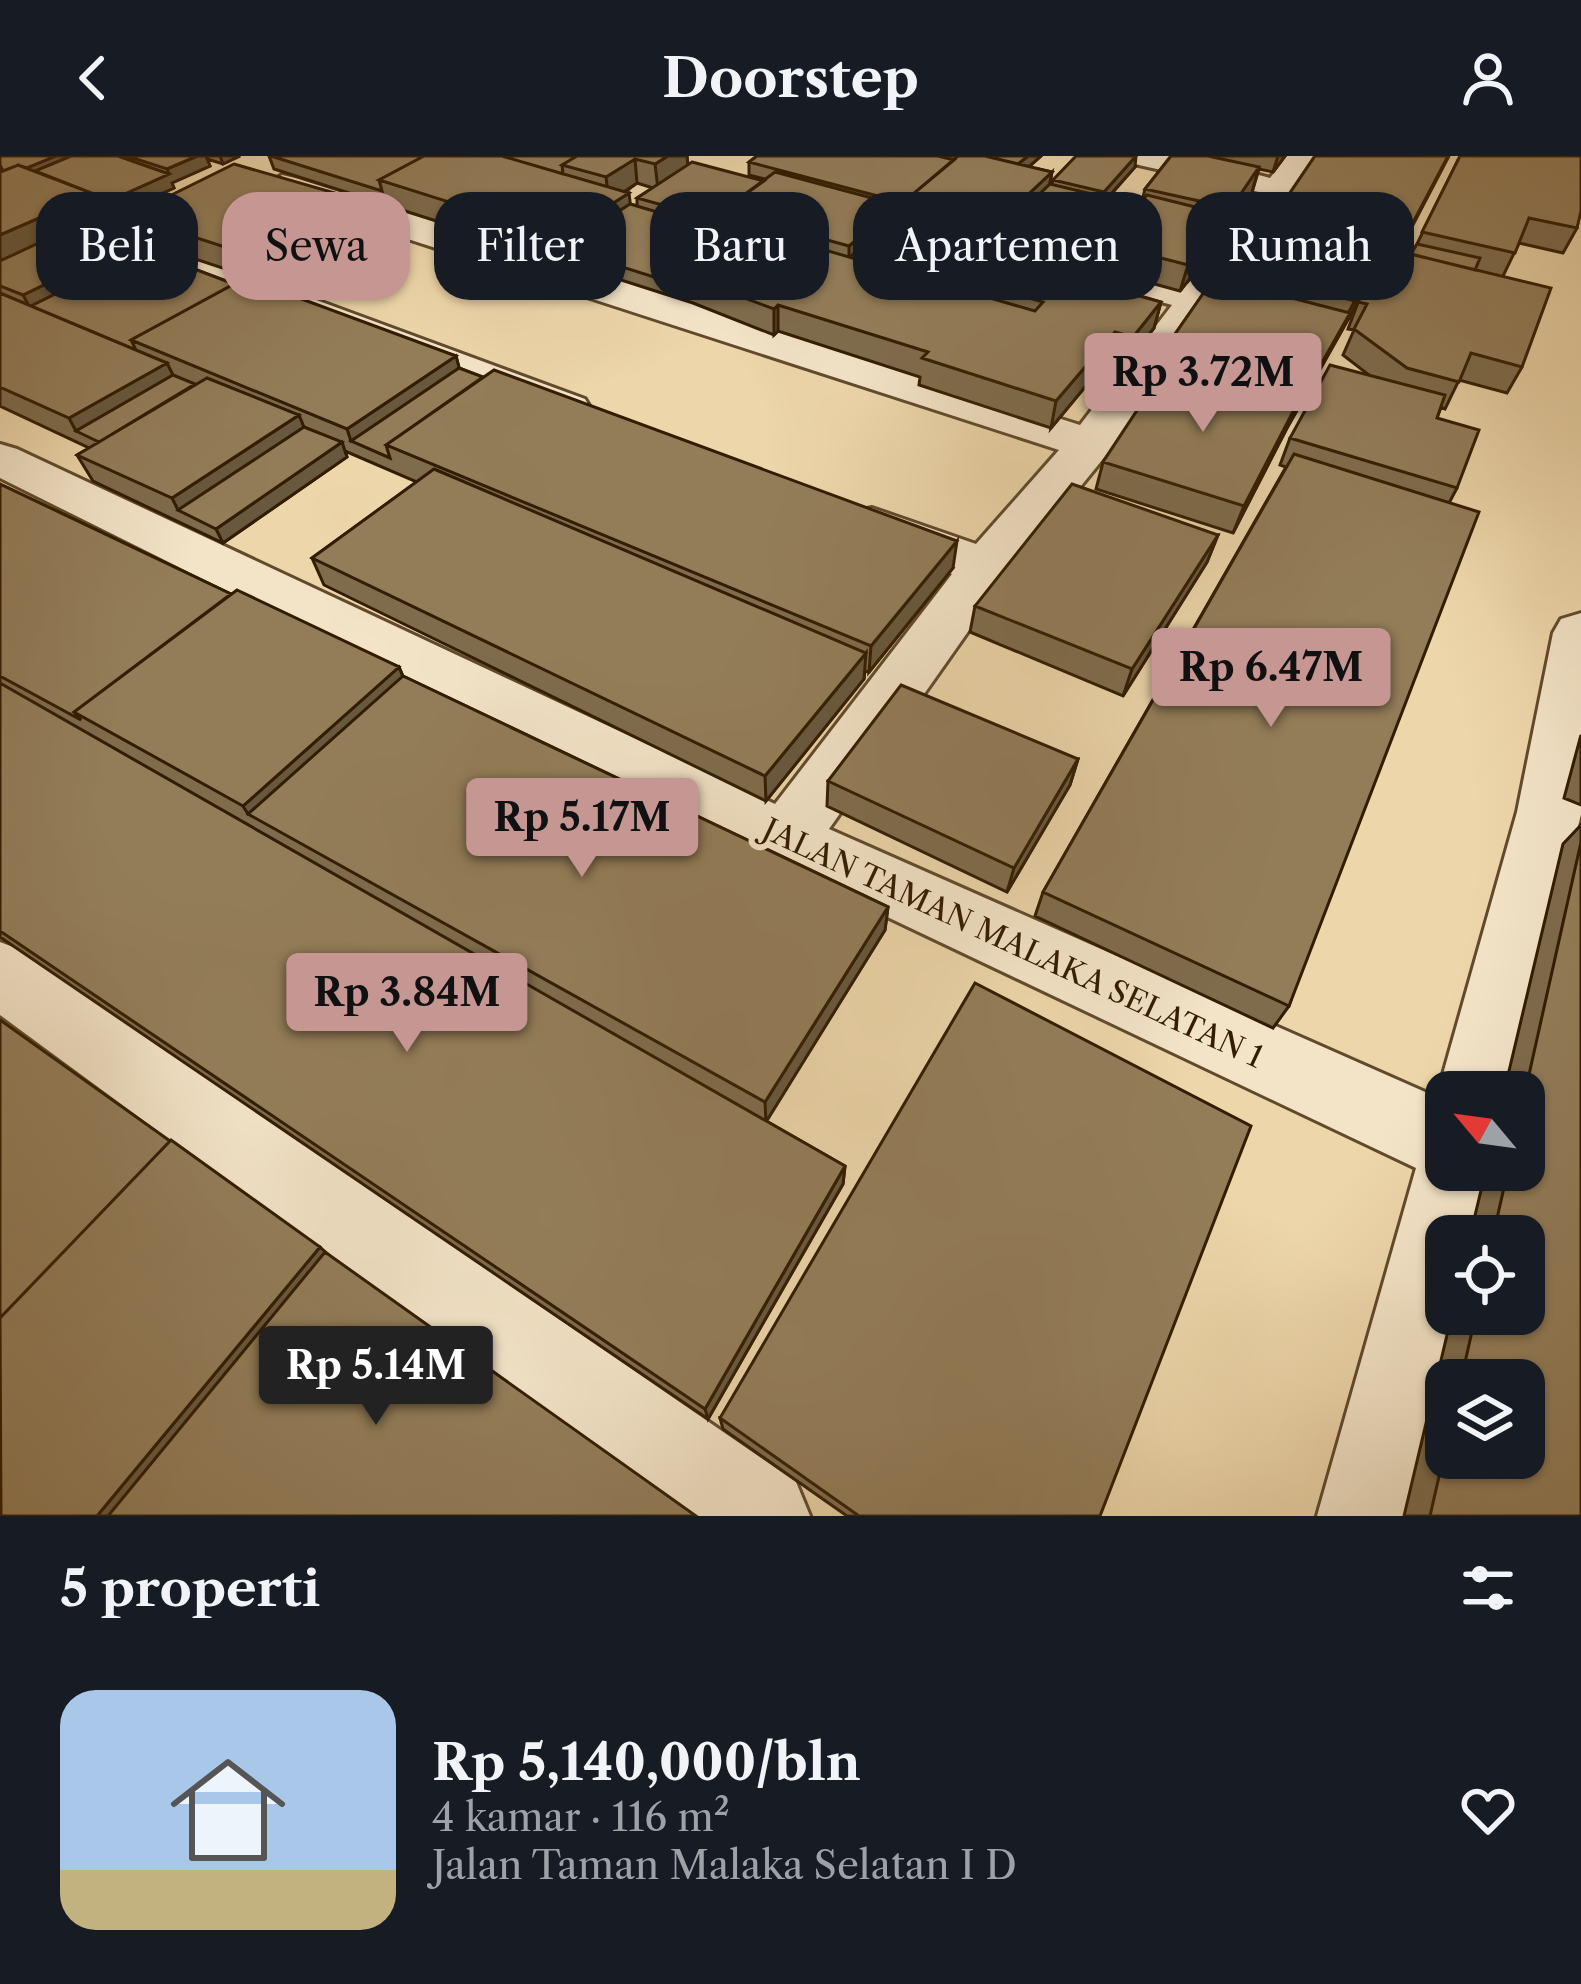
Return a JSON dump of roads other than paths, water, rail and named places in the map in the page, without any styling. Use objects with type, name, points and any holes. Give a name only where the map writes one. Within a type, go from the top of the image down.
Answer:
[{"type":"street","points":[[1142,156],[1293,172]]},
{"type":"street","points":[[253,177],[1090,444]]},
{"type":"street","points":[[198,270],[609,424]]},
{"type":"street","points":[[786,839],[986,567],[1090,444],[1197,300]]},
{"type":"street","name":"JALAN TAMAN MALAKA SELATAN 1","points":[[0,459],[786,839],[1425,1131]]},
{"type":"street","points":[[831,508],[986,567]]},
{"type":"street","points":[[1484,1071],[1565,821],[1581,633]]},
{"type":"street","points":[[0,974],[762,1516]]},
{"type":"street","points":[[1364,1516],[1450,1191]]}]
